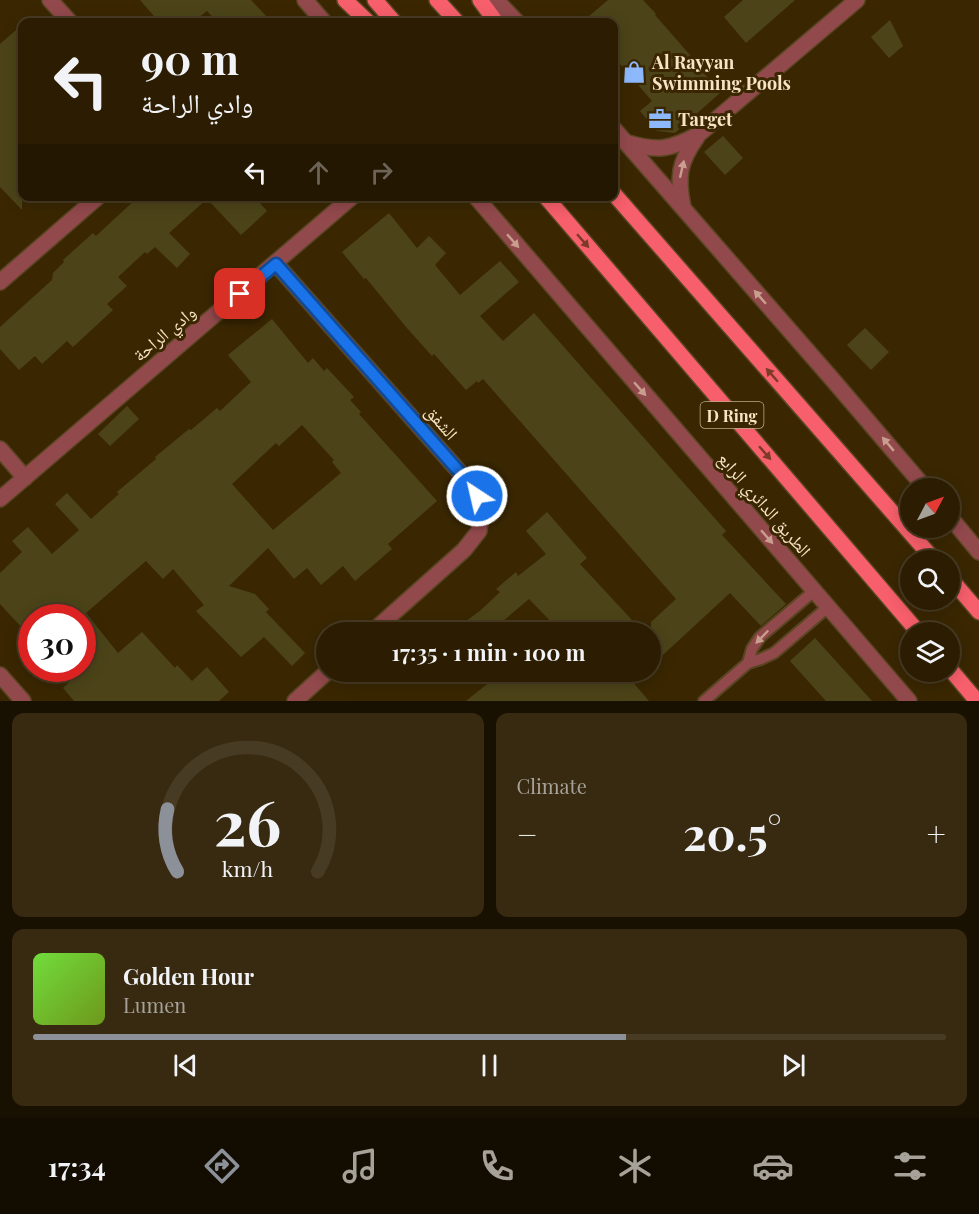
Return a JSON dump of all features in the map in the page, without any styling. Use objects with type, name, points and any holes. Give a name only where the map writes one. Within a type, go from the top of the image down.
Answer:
[{"type":"main road","points":[[345,0],[364,18]]},
{"type":"main road","points":[[375,0],[391,18]]},
{"type":"main road","points":[[437,0],[453,18]]},
{"type":"main road","points":[[480,0],[493,18]]},
{"type":"main road","name":"D Ring","points":[[618,197],[924,550]]},
{"type":"main road","name":"الطريق الدائري الرابع","points":[[549,201],[910,622]]},
{"type":"main road","points":[[960,590],[979,612]]},
{"type":"main road","points":[[960,681],[977,701]]},
{"type":"street","points":[[50,0],[66,18]]},
{"type":"street","points":[[305,0],[321,18]]},
{"type":"street","points":[[496,0],[513,18]]},
{"type":"street","points":[[625,142],[644,148],[663,148],[682,144],[699,134],[851,2]]},
{"type":"street","points":[[618,134],[916,478]]},
{"type":"street","points":[[682,207],[679,188],[681,168],[688,150],[699,134]]},
{"type":"street","points":[[0,282],[93,201]]},
{"type":"street","name":"وادي الراحة","points":[[0,499],[347,201]]},
{"type":"street","name":"الطريق الدائري الرابع","points":[[479,201],[909,701]]},
{"type":"street","name":"الشفق","points":[[276,264],[471,485],[482,507],[479,531],[464,550],[383,622]]},
{"type":"street","points":[[0,449],[25,478]]},
{"type":"street","points":[[960,529],[979,552]]},
{"type":"street","points":[[0,675],[23,701]]},
{"type":"street","points":[[295,701],[316,682]]},
{"type":"lane","points":[[748,663],[752,649],[760,637],[814,591]]},
{"type":"lane","points":[[704,701],[748,663],[774,652],[828,607]]},
{"type":"building","points":[[140,0],[251,0],[268,18],[213,18],[207,11],[198,18],[156,18]]},
{"type":"building","points":[[608,0],[643,0],[721,92],[675,133],[657,131],[640,111],[652,101],[618,62],[618,18],[587,18]]},
{"type":"building","points":[[743,0],[795,0],[746,43],[724,17]]},
{"type":"building","points":[[890,20],[903,46],[889,58],[871,37]]},
{"type":"building","points":[[18,28],[18,201],[22,201],[22,210],[0,187],[0,44]]},
{"type":"building","points":[[723,136],[743,158],[725,175],[704,152]]},
{"type":"building","points":[[134,201],[205,201],[169,233],[190,254],[177,268],[155,247],[147,254],[145,252],[118,277],[127,286],[107,304],[113,310],[73,347],[67,341],[42,364],[35,356],[19,370],[0,349],[0,327],[52,280],[53,273],[64,262],[63,260],[93,233],[96,236]]},
{"type":"building","points":[[209,201],[258,201],[267,211],[241,235]]},
{"type":"building","points":[[389,213],[417,248],[429,236],[446,253],[435,265],[460,295],[500,261],[519,282],[480,316],[503,341],[534,313],[726,531],[722,535],[786,604],[761,626],[730,593],[661,657],[661,622],[651,622],[676,599],[483,379],[466,390],[434,354],[432,356],[342,252]]},
{"type":"building","points":[[272,319],[308,363],[313,358],[324,371],[327,368],[354,397],[350,400],[361,412],[359,414],[437,501],[388,544],[392,549],[355,581],[343,566],[321,585],[307,568],[294,579],[268,548],[229,586],[255,594],[269,609],[266,612],[305,653],[292,666],[264,637],[241,657],[196,611],[204,605],[173,569],[163,579],[146,561],[96,604],[18,604],[18,623],[0,604],[0,573],[22,552],[12,541],[28,527],[52,554],[79,530],[55,504],[67,493],[91,519],[119,494],[117,492],[156,459],[155,457],[217,408],[220,411],[251,382],[228,355]],"holes":[[[302,425],[334,460],[332,462],[341,473],[273,530],[232,484],[276,443],[279,446]]]},
{"type":"building","points":[[865,328],[889,352],[871,370],[847,345]]},
{"type":"building","points":[[127,406],[139,419],[110,446],[98,434]]},
{"type":"building","points":[[547,512],[587,558],[580,564],[634,622],[551,622],[529,599],[502,622],[465,622],[500,592],[496,589],[516,572],[518,576],[546,554],[526,531]]},
{"type":"building","points":[[96,626],[118,653],[142,632],[175,668],[177,665],[192,681],[207,667],[229,692],[219,701],[74,701],[63,688],[69,682],[96,682]]},
{"type":"building","points":[[815,638],[872,701],[826,701],[790,661]]},
{"type":"building","points":[[490,682],[633,682],[649,701],[466,701]]},
{"type":"place","name":"Al Rayyan Swimming Pools","points":[[634,72]]},
{"type":"place","name":"Target","points":[[660,119]]},
{"type":"route","points":[[240,294],[276,264],[471,485],[477,496]]}]
